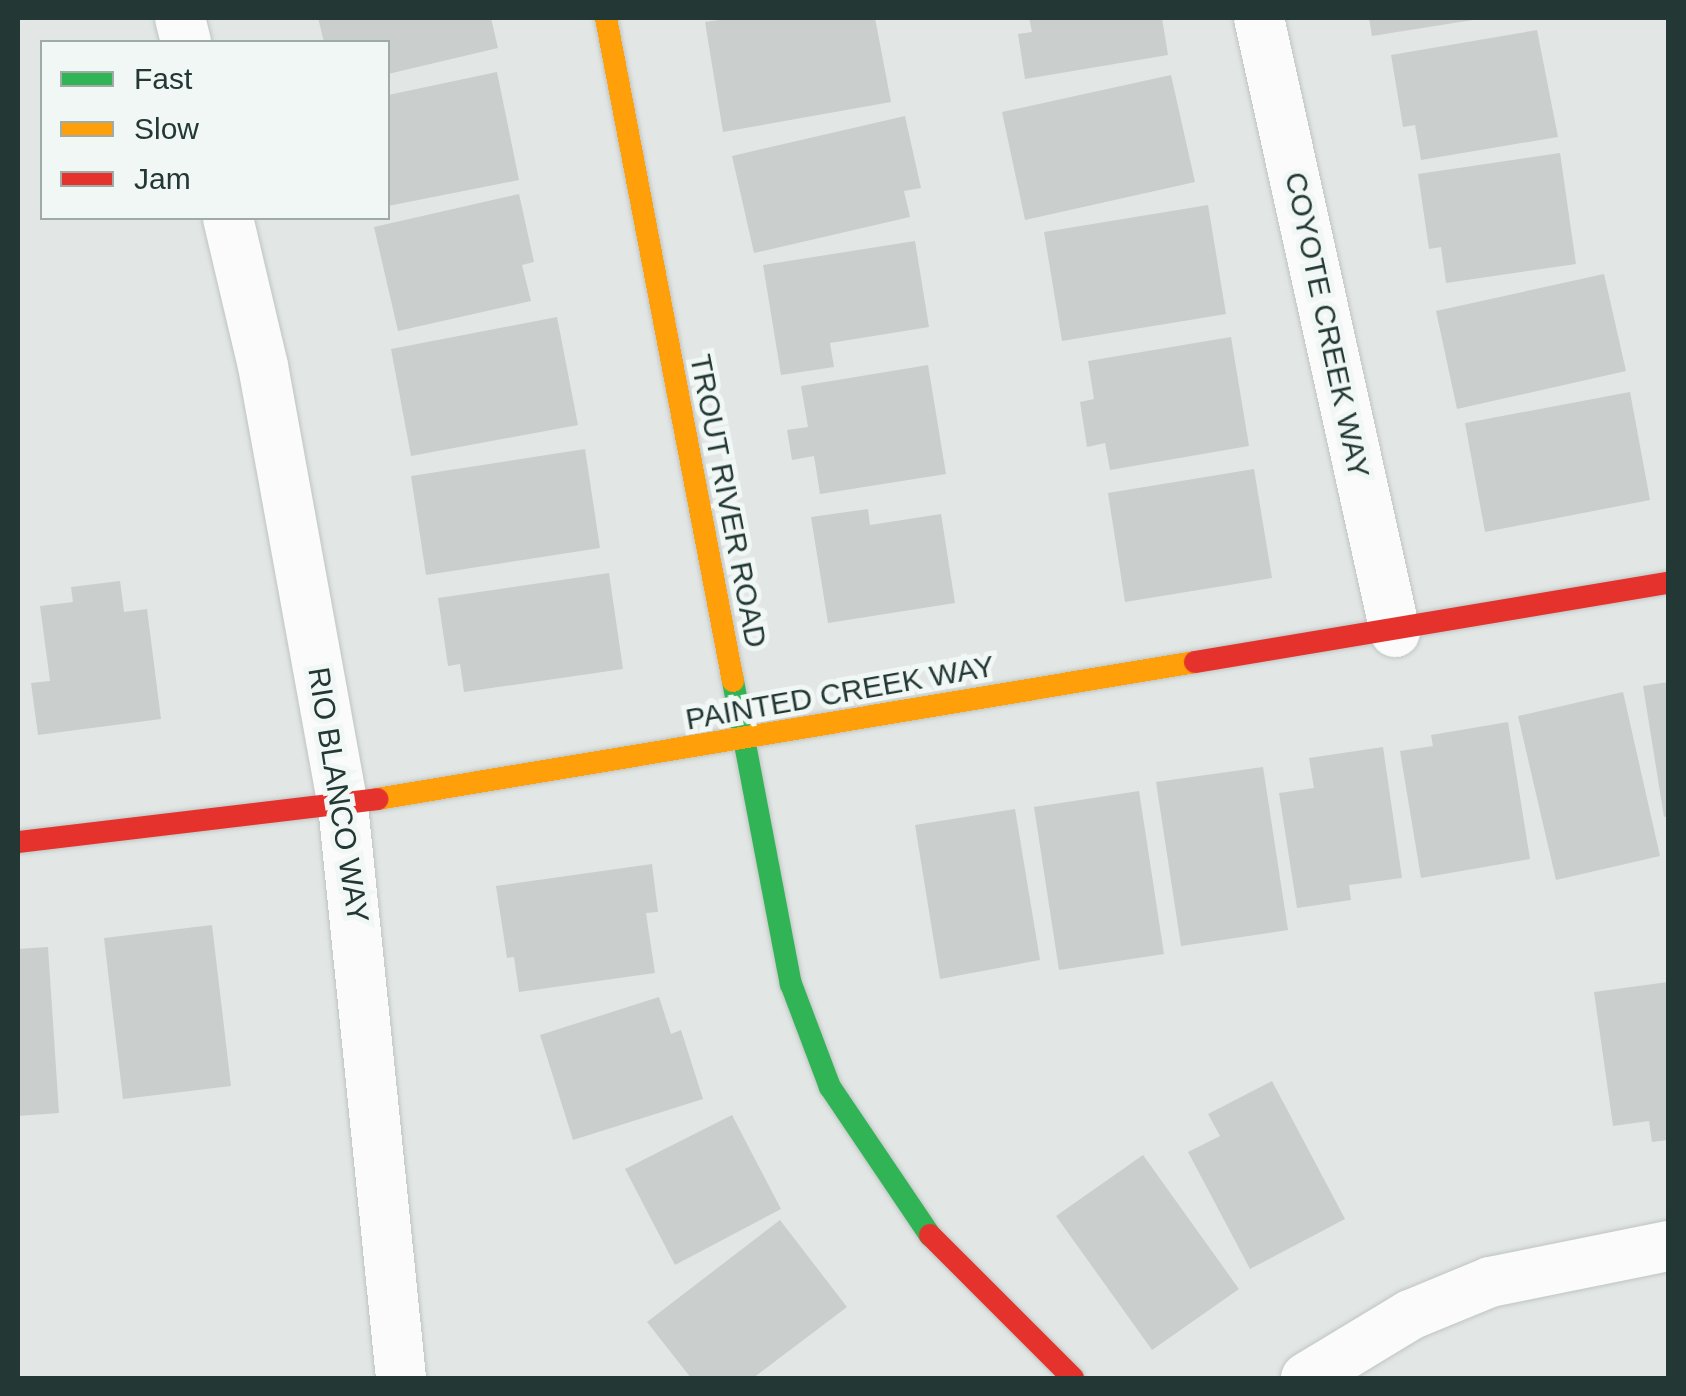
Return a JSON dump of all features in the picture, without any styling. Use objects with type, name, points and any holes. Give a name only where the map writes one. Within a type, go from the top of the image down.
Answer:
[{"type":"street","name":"TROUT RIVER ROAD","points":[[606,18],[791,984],[830,1087],[929,1234],[1074,1378]]},
{"type":"street","name":"COYOTE CREEK WAY","points":[[1259,18],[1395,632]]},
{"type":"street","name":"RIO BLANCO WAY","points":[[228,220],[263,366],[343,804],[401,1378]]},
{"type":"street","name":"PAINTED CREEK WAY","points":[[18,842],[343,804],[1395,632],[1668,583]]},
{"type":"street","points":[[1306,1378],[1410,1314],[1490,1282],[1668,1246]]},
{"type":"building","points":[[318,18],[491,18],[498,48],[390,74],[390,40],[324,40]]},
{"type":"building","points":[[733,18],[875,18],[891,102],[723,132],[705,22]]},
{"type":"building","points":[[1029,18],[1162,18],[1168,55],[1025,79],[1018,34],[1032,32]]},
{"type":"building","points":[[1369,18],[1473,18],[1473,20],[1372,36]]},
{"type":"building","points":[[1537,30],[1558,137],[1421,160],[1415,125],[1403,127],[1391,55]]},
{"type":"building","points":[[497,72],[519,180],[390,206],[390,95]]},
{"type":"building","points":[[1171,75],[1195,182],[1025,220],[1002,112]]},
{"type":"building","points":[[905,116],[921,188],[904,191],[910,217],[754,253],[732,156]]},
{"type":"building","points":[[1560,153],[1576,264],[1446,283],[1441,247],[1429,249],[1418,174]]},
{"type":"building","points":[[519,194],[534,262],[522,265],[531,301],[398,331],[374,227]]},
{"type":"building","points":[[1208,205],[1226,314],[1062,341],[1044,232]]},
{"type":"building","points":[[915,241],[929,327],[830,343],[834,367],[781,375],[763,265]]},
{"type":"building","points":[[1604,274],[1626,371],[1457,409],[1436,311]]},
{"type":"building","points":[[557,317],[578,425],[411,456],[391,349]]},
{"type":"building","points":[[1231,337],[1249,446],[1110,470],[1105,443],[1087,447],[1080,402],[1094,399],[1088,361]]},
{"type":"building","points":[[928,365],[946,474],[820,494],[814,456],[792,460],[787,430],[808,427],[801,386]]},
{"type":"building","points":[[1630,392],[1650,500],[1485,532],[1465,423]]},
{"type":"building","points":[[585,449],[600,548],[426,575],[411,476]]},
{"type":"building","points":[[1254,469],[1272,578],[1125,602],[1108,493]]},
{"type":"building","points":[[868,509],[870,525],[941,514],[955,603],[828,623],[811,517]]},
{"type":"building","points":[[609,573],[623,669],[464,692],[460,664],[448,666],[438,598]]},
{"type":"building","points":[[120,581],[124,612],[147,609],[161,719],[38,735],[31,683],[50,681],[40,606],[73,602],[71,587]]},
{"type":"building","points":[[1668,682],[1668,816],[1664,817],[1643,686]]},
{"type":"building","points":[[1623,692],[1660,856],[1556,880],[1518,716]]},
{"type":"building","points":[[1508,722],[1530,859],[1421,878],[1400,751],[1433,746],[1431,735]]},
{"type":"building","points":[[1383,747],[1402,878],[1349,885],[1351,900],[1297,908],[1279,793],[1314,788],[1309,758]]},
{"type":"building","points":[[1263,767],[1288,930],[1181,946],[1156,782]]},
{"type":"building","points":[[1139,791],[1164,954],[1059,970],[1034,807]]},
{"type":"building","points":[[1015,809],[1040,960],[940,979],[915,825]]},
{"type":"building","points":[[652,864],[658,912],[646,913],[655,973],[519,992],[514,957],[507,958],[496,886]]},
{"type":"building","points":[[212,925],[231,1086],[123,1099],[104,938]]},
{"type":"building","points":[[48,947],[59,1113],[18,1116],[18,949]]},
{"type":"building","points":[[1668,982],[1668,1140],[1652,1142],[1649,1121],[1613,1126],[1594,992]]},
{"type":"building","points":[[659,997],[671,1034],[681,1030],[703,1099],[573,1140],[540,1035]]},
{"type":"building","points":[[1272,1081],[1345,1219],[1250,1269],[1188,1152],[1220,1136],[1208,1114]]},
{"type":"building","points":[[732,1115],[781,1209],[675,1265],[625,1169]]},
{"type":"building","points":[[1143,1155],[1239,1289],[1152,1350],[1056,1216]]},
{"type":"building","points":[[780,1220],[847,1307],[753,1378],[691,1378],[647,1322]]},
{"type":"traffic: fast","points":[[733,681],[791,984],[830,1087],[930,1235]]},
{"type":"traffic: slow","points":[[606,18],[733,681]]},
{"type":"traffic: slow","points":[[377,799],[1195,662]]},
{"type":"traffic: jam","points":[[1195,662],[1668,583]]},
{"type":"traffic: jam","points":[[18,842],[377,799]]},
{"type":"traffic: jam","points":[[930,1235],[1073,1378]]}]
